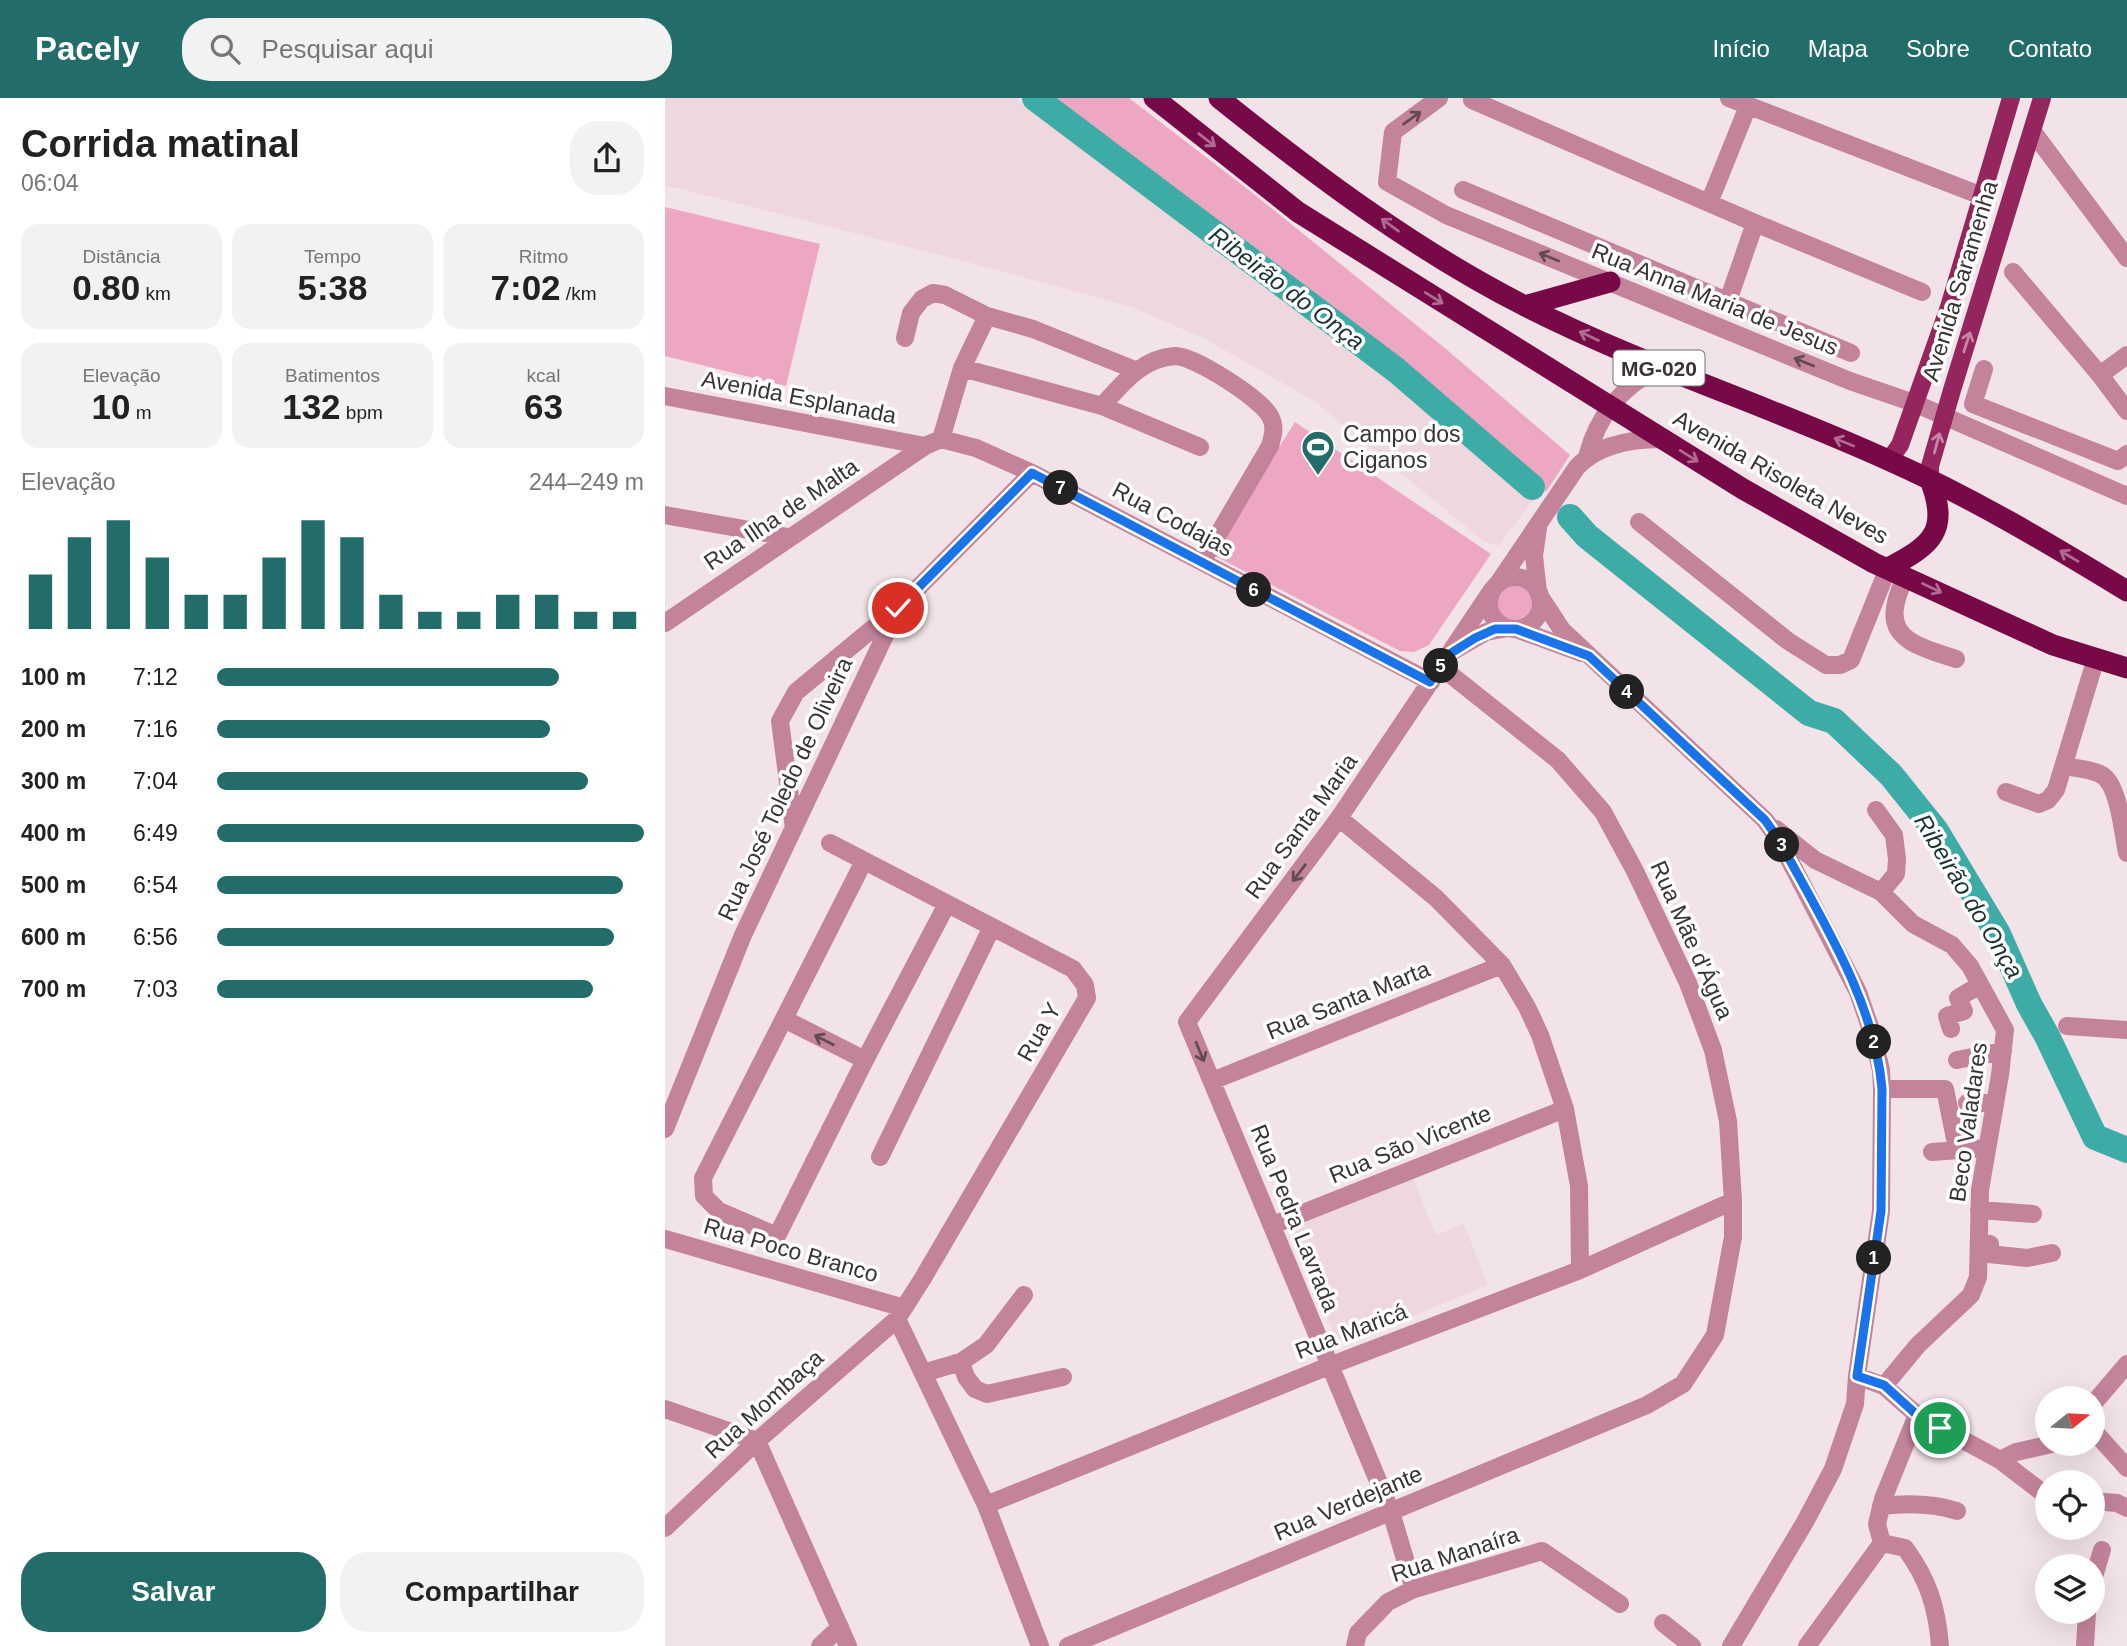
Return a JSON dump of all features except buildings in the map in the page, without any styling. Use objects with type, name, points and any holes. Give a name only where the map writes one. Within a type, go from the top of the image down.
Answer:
[{"type":"highway","name":"Avenida Risoleta Neves","points":[[1154,98],[1298,212],[1743,489],[1874,562],[2053,645],[2127,668]]},
{"type":"highway","name":"Avenida Risoleta Neves","points":[[1219,98],[1265,135],[1426,251],[1525,306],[1659,368],[1889,460],[2023,528],[2127,591]]},
{"type":"highway","points":[[1525,306],[1610,282]]},
{"type":"highway","points":[[1897,572],[1930,542],[1936,528],[1939,505],[1930,480]]},
{"type":"main road","name":"Avenida Saramenha","points":[[1889,460],[1901,445],[1948,307],[2011,98]]},
{"type":"main road","name":"Avenida Saramenha","points":[[1930,480],[1930,466],[1944,417],[2042,98]]},
{"type":"street","name":"Rua Anna Maria de Jesus","points":[[1439,98],[1393,132],[1387,182],[1446,215],[1850,381],[1914,403],[2127,496]]},
{"type":"street","points":[[1729,98],[1982,196]]},
{"type":"street","points":[[1472,100],[1922,292]]},
{"type":"street","points":[[1709,203],[1748,106]]},
{"type":"street","points":[[2033,132],[2127,258]]},
{"type":"street","points":[[1463,190],[1851,353]]},
{"type":"street","points":[[1728,301],[1755,223]]},
{"type":"street","points":[[2013,272],[2127,411]]},
{"type":"street","points":[[905,338],[911,313],[922,299],[933,293],[945,295],[986,316],[1034,329],[1135,370]]},
{"type":"street","points":[[933,442],[986,316]]},
{"type":"street","points":[[2100,375],[2127,355]]},
{"type":"street","points":[[1102,406],[1135,370],[1160,359],[1178,356],[1252,396],[1270,414],[1275,429],[1270,446],[1202,562]]},
{"type":"street","points":[[962,368],[1102,406],[1200,447]]},
{"type":"street","name":"Rua Santa Maria","points":[[1187,1022],[1339,818],[1582,462],[1591,439],[1610,408],[1631,385],[1659,368]]},
{"type":"street","points":[[1984,369],[1973,404],[2119,461],[2127,454]]},
{"type":"street","name":"Avenida Esplanada","points":[[665,396],[933,442]]},
{"type":"street","points":[[1582,462],[1604,448],[1624,442],[1661,439]]},
{"type":"street","name":"Rua Codajas","points":[[933,442],[976,448],[1032,473],[1430,682]]},
{"type":"street","name":"Rua Ilha de Malta","points":[[665,623],[933,442]]},
{"type":"street","name":"Rua José Toledo de Oliveira","points":[[665,1129],[743,935],[898,608],[1032,473]]},
{"type":"street","points":[[665,515],[789,537]]},
{"type":"street","name":"Rua Santa Maria","points":[[1539,593],[1534,556],[1542,518]]},
{"type":"street","points":[[1639,522],[1788,641],[1826,665],[1840,665],[1851,660],[1897,572]]},
{"type":"street","points":[[1897,572],[1895,608],[1899,633],[1913,644],[1956,659]]},
{"type":"street","points":[[1589,656],[1512,629],[1495,620],[1489,606],[1495,586],[1513,577],[1521,578],[1534,586],[1562,630],[1765,820],[1779,840],[1858,992],[1881,1070],[1881,1211],[1855,1404],[1833,1469],[1805,1522],[1731,1646]]},
{"type":"street","points":[[1512,629],[1525,627],[1537,617],[1540,608],[1539,593]]},
{"type":"street","points":[[794,829],[780,721],[796,692],[898,608]]},
{"type":"street","name":"Rua Santa Maria","points":[[1444,661],[1486,632],[1512,629]]},
{"type":"street","points":[[2006,792],[2039,804],[2048,800],[2056,790],[2096,658]]},
{"type":"street","name":"Rua Mãe d'Água","points":[[1444,661],[1558,760],[1603,812],[1635,871],[1688,983],[1713,1050],[1728,1121],[1733,1201],[1733,1237],[1715,1335],[1683,1384],[1647,1405]]},
{"type":"street","points":[[2063,766],[2101,774],[2108,781],[2116,800],[2127,853]]},
{"type":"street","points":[[1876,810],[1894,835],[1897,859],[1896,874],[1881,892]]},
{"type":"street","points":[[1339,818],[1436,898],[1502,965],[1527,1007],[1540,1035],[1565,1109],[1579,1186],[1580,1270]]},
{"type":"street","name":"Beco Valadares","points":[[1765,820],[1815,860],[1881,892],[1913,924],[1952,945],[1970,966],[2005,1030],[1986,1147],[1979,1210],[1977,1277],[1971,1295],[1918,1345],[1884,1385]]},
{"type":"street","name":"Rua Y","points":[[829,843],[1073,969],[1085,985],[1087,998],[901,1313]]},
{"type":"street","points":[[864,861],[703,1178],[704,1196],[719,1211],[777,1236],[947,904]]},
{"type":"street","points":[[880,1157],[992,927]]},
{"type":"street","name":"Rua Santa Marta","points":[[1212,1081],[1502,965]]},
{"type":"street","points":[[1951,1029],[1947,1016],[1964,1010],[1958,998],[1980,985]]},
{"type":"street","points":[[784,1019],[865,1060]]},
{"type":"street","name":"Rua Pedra Lavrada","points":[[1187,1022],[1391,1511],[1415,1590]]},
{"type":"street","points":[[2067,1026],[2127,1030]]},
{"type":"street","points":[[1958,1060],[2003,1051]]},
{"type":"street","points":[[1882,1089],[1945,1089],[1955,1139]]},
{"type":"street","points":[[1966,1103],[1995,1103]]},
{"type":"street","name":"Rua São Vicente","points":[[1273,1225],[1565,1109]]},
{"type":"street","points":[[1932,1152],[1986,1147]]},
{"type":"street","name":"Rua Maricá","points":[[986,1505],[1329,1366],[1580,1270],[1733,1201]]},
{"type":"street","points":[[1979,1210],[2033,1214]]},
{"type":"street","name":"Rua Poco Branco","points":[[665,1239],[901,1313]]},
{"type":"street","points":[[1979,1242],[1990,1244],[1989,1254],[2027,1258],[2052,1253]]},
{"type":"street","points":[[923,1373],[961,1362],[986,1345],[1024,1295]]},
{"type":"street","points":[[901,1313],[923,1373],[986,1505],[1040,1646]]},
{"type":"street","name":"Rua Mombaça","points":[[665,1528],[757,1441],[901,1313]]},
{"type":"street","points":[[961,1362],[966,1377],[975,1390],[987,1394],[1063,1377]]},
{"type":"street","points":[[2105,1390],[2127,1364]]},
{"type":"street","points":[[1857,1376],[1884,1385],[1917,1415],[2000,1460],[2035,1487]]},
{"type":"street","name":"Rua Verdejante","points":[[1068,1646],[1647,1405]]},
{"type":"street","points":[[665,1409],[757,1441],[848,1646]]},
{"type":"street","points":[[1882,1543],[1877,1524],[1881,1506],[1917,1415]]},
{"type":"street","points":[[2105,1443],[2127,1468]]},
{"type":"street","points":[[2000,1460],[2016,1452],[2035,1448]]},
{"type":"street","points":[[2105,1502],[2117,1503],[2127,1508]]},
{"type":"street","points":[[1881,1506],[1904,1503],[1942,1506],[1957,1511]]},
{"type":"street","points":[[1807,1646],[1882,1543]]},
{"type":"street","points":[[1882,1543],[1905,1548],[1920,1570],[1938,1615],[1940,1646]]},
{"type":"street","points":[[2101,1554],[2102,1550]]},
{"type":"street","name":"Rua Manaíra","points":[[1355,1646],[1358,1633],[1388,1602],[1415,1590],[1542,1551],[1620,1604]]},
{"type":"street","points":[[1663,1623],[1692,1646]]},
{"type":"street","points":[[2085,1646],[2086,1624]]},
{"type":"street","points":[[820,1646],[840,1627]]},
{"type":"shaded area","points":[[665,98],[1016,98],[1413,399],[1534,499],[1498,546],[1483,541],[1314,401],[1205,339],[1132,307],[665,185]]},
{"type":"shaded area","points":[[1044,98],[1129,98],[1250,191],[1446,349],[1570,455],[1546,492],[1361,340]]},
{"type":"shaded area","points":[[665,207],[820,244],[786,386],[665,356]]},
{"type":"shaded area","name":"Campo dos Ciganos","points":[[1295,422],[1491,554],[1429,645],[1414,652],[1400,651],[1211,554]]},
{"type":"shaded area","points":[[1515,582],[1530,588],[1536,603],[1530,618],[1515,624],[1500,618],[1494,603],[1500,588]]},
{"type":"shaded area","points":[[1412,1175],[1436,1235],[1464,1224],[1488,1285],[1339,1346],[1290,1224]]},
{"type":"waterway","name":"Ribeirão do Onça","points":[[1035,98],[1396,370],[1532,487]]},
{"type":"waterway","name":"Ribeirão do Onça","points":[[1570,517],[1587,536],[1809,713],[1834,721],[1891,775],[1936,831],[1998,934],[2029,1004],[2095,1137],[2127,1150]]},
{"type":"place","name":"Campo dos Ciganos","points":[[1318,477]]},
{"type":"route","points":[[898,608],[1032,473],[1430,682],[1448,655],[1495,629],[1516,629],[1589,656],[1765,820],[1779,840],[1858,992],[1881,1070],[1882,1089],[1881,1211],[1857,1376],[1884,1385],[1917,1415],[1940,1428]]}]
